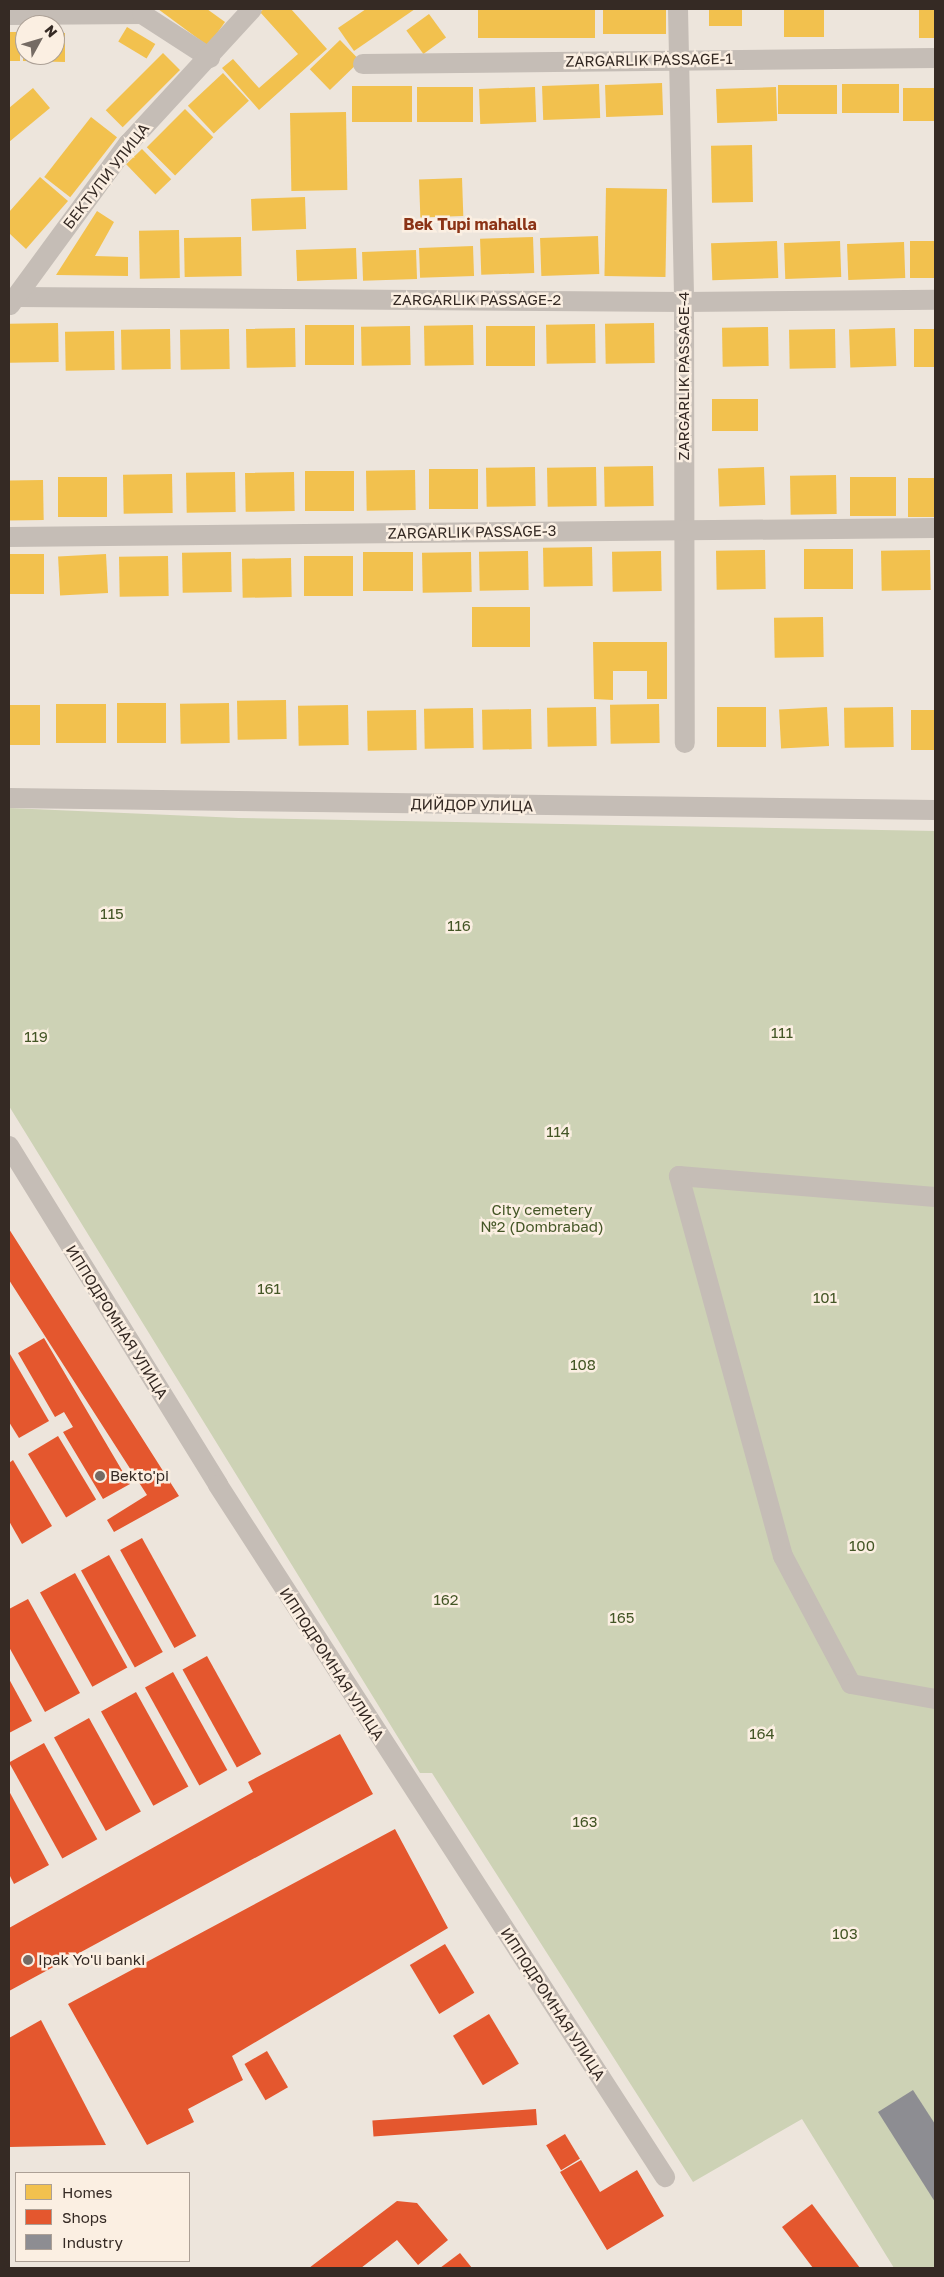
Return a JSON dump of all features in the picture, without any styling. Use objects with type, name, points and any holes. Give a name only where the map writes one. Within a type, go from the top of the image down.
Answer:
[{"type":"street","name":"БЕКТУПИ УЛИЦА","points":[[13,302],[48,251],[128,144],[210,58],[252,9]]},
{"type":"street","name":"ZARGARLIK PASSAGE-4","points":[[678,9],[684,302],[685,743]]},
{"type":"street","points":[[9,15],[142,14],[210,58]]},
{"type":"street","name":"ZARGARLIK PASSAGE-1","points":[[363,64],[679,59],[935,58]]},
{"type":"street","name":"ZARGARLIK PASSAGE-2","points":[[13,302],[935,300]]},
{"type":"street","name":"ZARGARLIK PASSAGE-3","points":[[9,537],[935,528]]},
{"type":"street","name":"ДИЙДОР УЛИЦА","points":[[9,798],[935,810]]},
{"type":"street","name":"ИППОДРОМНАЯ УЛИЦА","points":[[9,1146],[239,1518],[665,2176]]},
{"type":"street","points":[[935,1197],[679,1176],[783,1556],[851,1684],[935,1699]]},
{"type":"green space","name":"City cemetery №2 (Dombrabad)","points":[[9,808],[239,818],[935,831],[935,2268],[894,2268],[802,2119],[693,2182],[432,1773],[420,1773],[9,1106]]},
{"type":"building: Homes","points":[[158,9],[207,9],[225,22],[208,46]]},
{"type":"building: Homes","points":[[264,9],[291,9],[327,49],[259,110],[222,68],[233,59],[259,88],[298,54],[260,12]]},
{"type":"building: Homes","points":[[366,9],[415,9],[354,51],[338,28]]},
{"type":"building: Homes","points":[[478,9],[595,9],[595,38],[478,38]]},
{"type":"building: Homes","points":[[603,9],[666,9],[666,34],[603,34]]},
{"type":"building: Homes","points":[[709,9],[742,9],[742,26],[709,26]]},
{"type":"building: Homes","points":[[784,9],[824,9],[824,37],[784,37]]},
{"type":"building: Homes","points":[[919,9],[935,9],[935,38],[919,38]]},
{"type":"building: Homes","points":[[429,14],[446,37],[423,54],[406,30]]},
{"type":"building: Homes","points":[[127,27],[155,44],[147,59],[118,42]]},
{"type":"building: Homes","points":[[9,32],[15,32],[15,61],[9,61]]},
{"type":"building: Homes","points":[[340,40],[360,61],[330,90],[310,69]]},
{"type":"building: Homes","points":[[163,53],[180,70],[123,127],[106,110]]},
{"type":"building: Homes","points":[[223,73],[249,101],[214,134],[188,106]]},
{"type":"building: Homes","points":[[662,83],[663,115],[606,117],[605,85]]},
{"type":"building: Homes","points":[[599,84],[600,118],[543,120],[542,86]]},
{"type":"building: Homes","points":[[842,84],[899,84],[899,113],[842,113]]},
{"type":"building: Homes","points":[[778,85],[837,85],[837,114],[778,114]]},
{"type":"building: Homes","points":[[352,86],[412,86],[412,122],[352,122]]},
{"type":"building: Homes","points":[[417,87],[473,87],[473,122],[417,122]]},
{"type":"building: Homes","points":[[535,87],[536,122],[480,124],[479,89]]},
{"type":"building: Homes","points":[[776,87],[777,121],[717,123],[716,89]]},
{"type":"building: Homes","points":[[33,88],[50,108],[9,142],[9,108]]},
{"type":"building: Homes","points":[[903,88],[935,88],[935,121],[903,121]]},
{"type":"building: Homes","points":[[185,109],[213,137],[175,175],[147,147]]},
{"type":"building: Homes","points":[[346,112],[347,190],[291,191],[290,113]]},
{"type":"building: Homes","points":[[91,117],[117,137],[70,197],[44,177]]},
{"type":"building: Homes","points":[[752,145],[753,202],[712,203],[711,146]]},
{"type":"building: Homes","points":[[142,149],[171,179],[155,194],[126,164]]},
{"type":"building: Homes","points":[[40,177],[68,201],[26,249],[9,233],[9,212]]},
{"type":"building: Homes","points":[[462,178],[463,216],[420,217],[419,180]]},
{"type":"building: Homes","points":[[606,188],[667,189],[665,277],[604,276]]},
{"type":"building: Homes","points":[[305,197],[306,229],[252,231],[251,199]]},
{"type":"building: Homes","points":[[97,211],[114,222],[95,256],[128,257],[128,276],[56,275]]},
{"type":"building: Homes","points":[[179,230],[180,278],[140,279],[139,231]]},
{"type":"building: Homes","points":[[598,236],[599,274],[541,276],[540,238]]},
{"type":"building: Homes","points":[[241,237],[242,276],[185,277],[184,238]]},
{"type":"building: Homes","points":[[533,237],[534,273],[481,275],[480,239]]},
{"type":"building: Homes","points":[[777,241],[778,278],[712,280],[711,243]]},
{"type":"building: Homes","points":[[840,241],[841,277],[785,279],[784,243]]},
{"type":"building: Homes","points":[[910,241],[935,241],[935,278],[910,278]]},
{"type":"building: Homes","points":[[904,242],[905,278],[848,280],[847,244]]},
{"type":"building: Homes","points":[[473,246],[474,276],[420,278],[419,248]]},
{"type":"building: Homes","points":[[356,248],[357,279],[297,281],[296,250]]},
{"type":"building: Homes","points":[[416,250],[417,279],[363,281],[362,252]]},
{"type":"building: Homes","points":[[58,323],[59,362],[10,363],[9,324]]},
{"type":"building: Homes","points":[[654,323],[655,363],[606,364],[605,324]]},
{"type":"building: Homes","points":[[595,324],[596,363],[547,364],[546,325]]},
{"type":"building: Homes","points":[[305,325],[354,325],[354,365],[305,365]]},
{"type":"building: Homes","points":[[473,325],[474,365],[425,366],[424,326]]},
{"type":"building: Homes","points":[[410,326],[411,365],[362,366],[361,327]]},
{"type":"building: Homes","points":[[486,326],[535,326],[535,366],[486,366]]},
{"type":"building: Homes","points":[[768,327],[769,366],[723,367],[722,328]]},
{"type":"building: Homes","points":[[295,328],[296,367],[247,368],[246,329]]},
{"type":"building: Homes","points":[[895,328],[896,366],[850,368],[849,330]]},
{"type":"building: Homes","points":[[170,329],[171,369],[122,370],[121,330]]},
{"type":"building: Homes","points":[[229,329],[230,369],[181,370],[180,330]]},
{"type":"building: Homes","points":[[835,329],[836,368],[790,369],[789,330]]},
{"type":"building: Homes","points":[[914,329],[935,329],[935,367],[914,367]]},
{"type":"building: Homes","points":[[114,331],[115,370],[66,371],[65,332]]},
{"type":"building: Homes","points":[[712,399],[758,399],[758,431],[712,431]]},
{"type":"building: Homes","points":[[653,466],[654,506],[605,507],[604,467]]},
{"type":"building: Homes","points":[[535,467],[536,506],[487,507],[486,468]]},
{"type":"building: Homes","points":[[596,467],[597,506],[548,507],[547,468]]},
{"type":"building: Homes","points":[[764,467],[765,505],[719,507],[718,469]]},
{"type":"building: Homes","points":[[429,469],[478,469],[478,509],[429,509]]},
{"type":"building: Homes","points":[[415,470],[416,510],[367,511],[366,471]]},
{"type":"building: Homes","points":[[305,471],[354,471],[354,511],[305,511]]},
{"type":"building: Homes","points":[[235,472],[236,512],[187,513],[186,473]]},
{"type":"building: Homes","points":[[294,472],[295,511],[246,512],[245,473]]},
{"type":"building: Homes","points":[[172,474],[173,513],[124,514],[123,475]]},
{"type":"building: Homes","points":[[836,475],[837,514],[791,515],[790,476]]},
{"type":"building: Homes","points":[[58,477],[107,477],[107,517],[58,517]]},
{"type":"building: Homes","points":[[850,477],[896,477],[896,516],[850,516]]},
{"type":"building: Homes","points":[[908,478],[935,478],[935,517],[908,517]]},
{"type":"building: Homes","points":[[43,480],[44,520],[10,521],[9,481]]},
{"type":"building: Homes","points":[[592,547],[593,586],[544,587],[543,548]]},
{"type":"building: Homes","points":[[804,549],[853,549],[853,589],[804,589]]},
{"type":"building: Homes","points":[[765,550],[766,589],[717,590],[716,551]]},
{"type":"building: Homes","points":[[930,550],[931,590],[882,591],[881,551]]},
{"type":"building: Homes","points":[[528,551],[529,590],[480,591],[479,552]]},
{"type":"building: Homes","points":[[661,551],[662,591],[613,592],[612,552]]},
{"type":"building: Homes","points":[[231,552],[232,592],[183,593],[182,553]]},
{"type":"building: Homes","points":[[363,552],[413,552],[413,591],[363,591]]},
{"type":"building: Homes","points":[[471,552],[472,592],[423,593],[422,553]]},
{"type":"building: Homes","points":[[9,554],[44,554],[44,594],[9,594]]},
{"type":"building: Homes","points":[[106,554],[108,593],[60,595],[58,557]]},
{"type":"building: Homes","points":[[168,556],[169,596],[120,597],[119,557]]},
{"type":"building: Homes","points":[[304,556],[353,556],[353,596],[304,596]]},
{"type":"building: Homes","points":[[291,558],[292,597],[243,598],[242,559]]},
{"type":"building: Homes","points":[[472,607],[530,607],[530,647],[472,647]]},
{"type":"building: Homes","points":[[823,617],[824,657],[775,658],[774,618]]},
{"type":"building: Homes","points":[[593,642],[667,642],[667,699],[647,699],[647,671],[613,671],[613,700],[594,699]]},
{"type":"building: Homes","points":[[286,700],[287,739],[238,740],[237,701]]},
{"type":"building: Homes","points":[[117,703],[166,703],[166,743],[117,743]]},
{"type":"building: Homes","points":[[229,703],[230,743],[181,744],[180,704]]},
{"type":"building: Homes","points":[[56,704],[106,704],[106,743],[56,743]]},
{"type":"building: Homes","points":[[659,704],[660,743],[611,744],[610,705]]},
{"type":"building: Homes","points":[[9,705],[40,705],[40,745],[9,745]]},
{"type":"building: Homes","points":[[348,705],[349,745],[299,746],[298,706]]},
{"type":"building: Homes","points":[[596,707],[597,746],[548,747],[547,708]]},
{"type":"building: Homes","points":[[717,707],[766,707],[766,747],[717,747]]},
{"type":"building: Homes","points":[[827,707],[829,746],[781,748],[779,710]]},
{"type":"building: Homes","points":[[893,707],[894,747],[845,748],[844,708]]},
{"type":"building: Homes","points":[[473,708],[474,748],[425,749],[424,709]]},
{"type":"building: Homes","points":[[531,709],[532,749],[483,750],[482,710]]},
{"type":"building: Homes","points":[[416,710],[417,750],[368,751],[367,711]]},
{"type":"building: Homes","points":[[911,710],[935,710],[935,750],[911,750]]},
{"type":"building: Shops","points":[[9,1229],[179,1496],[114,1532],[107,1520],[147,1495],[9,1280]]},
{"type":"building: Shops","points":[[44,1338],[130,1484],[103,1499],[63,1432],[73,1427],[64,1412],[55,1417],[18,1353]]},
{"type":"building: Shops","points":[[10,1354],[49,1421],[19,1438],[9,1422]]},
{"type":"building: Shops","points":[[58,1436],[96,1499],[66,1517],[28,1454]]},
{"type":"building: Shops","points":[[13,1460],[52,1526],[22,1544],[9,1521],[9,1463]]},
{"type":"building: Shops","points":[[142,1538],[196,1636],[174,1648],[120,1550]]},
{"type":"building: Shops","points":[[109,1555],[163,1652],[135,1668],[81,1571]]},
{"type":"building: Shops","points":[[75,1573],[127,1667],[92,1687],[40,1592]]},
{"type":"building: Shops","points":[[28,1599],[80,1693],[45,1712],[9,1647],[9,1609]]},
{"type":"building: Shops","points":[[207,1656],[261,1754],[237,1768],[183,1670]]},
{"type":"building: Shops","points":[[173,1672],[227,1770],[199,1785],[145,1688]]},
{"type":"building: Shops","points":[[9,1679],[32,1721],[9,1733]]},
{"type":"building: Shops","points":[[136,1692],[188,1786],[153,1806],[101,1711]]},
{"type":"building: Shops","points":[[89,1718],[141,1812],[106,1831],[54,1737]]},
{"type":"building: Shops","points":[[340,1734],[373,1794],[9,1991],[9,1928],[253,1792],[248,1782]]},
{"type":"building: Shops","points":[[44,1743],[97,1839],[62,1859],[9,1762]]},
{"type":"building: Shops","points":[[9,1791],[49,1865],[14,1884],[9,1874]]},
{"type":"building: Shops","points":[[395,1829],[448,1928],[232,2056],[243,2080],[188,2109],[194,2122],[147,2145],[68,2004]]},
{"type":"building: Shops","points":[[445,1944],[474,1993],[439,2014],[410,1965]]},
{"type":"building: Shops","points":[[489,2014],[519,2064],[483,2085],[453,2036]]},
{"type":"building: Shops","points":[[41,2020],[106,2145],[9,2147],[9,2038]]},
{"type":"building: Shops","points":[[267,2051],[288,2087],[265,2100],[244,2064]]},
{"type":"building: Shops","points":[[536,2109],[537,2125],[374,2136],[372,2120]]},
{"type":"building: Shops","points":[[565,2134],[580,2159],[561,2170],[546,2145]]},
{"type":"building: Shops","points":[[581,2160],[600,2192],[637,2170],[664,2216],[607,2250],[560,2172]]},
{"type":"building: Shops","points":[[397,2201],[417,2203],[448,2240],[418,2265],[397,2240],[361,2268],[309,2268]]},
{"type":"building: Shops","points":[[812,2204],[860,2268],[813,2268],[782,2227]]},
{"type":"building: Shops","points":[[460,2253],[472,2268],[440,2268]]},
{"type":"building: Industry","points":[[913,2090],[935,2124],[935,2202],[878,2112]]},
{"type":"place","name":"Bekto'pi","points":[[100,1476]]},
{"type":"place","name":"Ipak Yo'li banki","points":[[28,1960]]},
{"type":"district","name":"Bek Tupi mahalla","points":[[470,224]]},
{"type":"park label","name":"115","points":[[112,914]]},
{"type":"park label","name":"116","points":[[459,926]]},
{"type":"park label","name":"111","points":[[782,1033]]},
{"type":"park label","name":"119","points":[[36,1037]]},
{"type":"park label","name":"114","points":[[558,1132]]},
{"type":"park label","name":"161","points":[[269,1289]]},
{"type":"park label","name":"101","points":[[825,1298]]},
{"type":"park label","name":"108","points":[[583,1365]]},
{"type":"park label","name":"100","points":[[862,1546]]},
{"type":"park label","name":"162","points":[[446,1600]]},
{"type":"park label","name":"165","points":[[622,1618]]},
{"type":"park label","name":"164","points":[[762,1734]]},
{"type":"park label","name":"163","points":[[585,1822]]},
{"type":"park label","name":"103","points":[[845,1934]]}]
